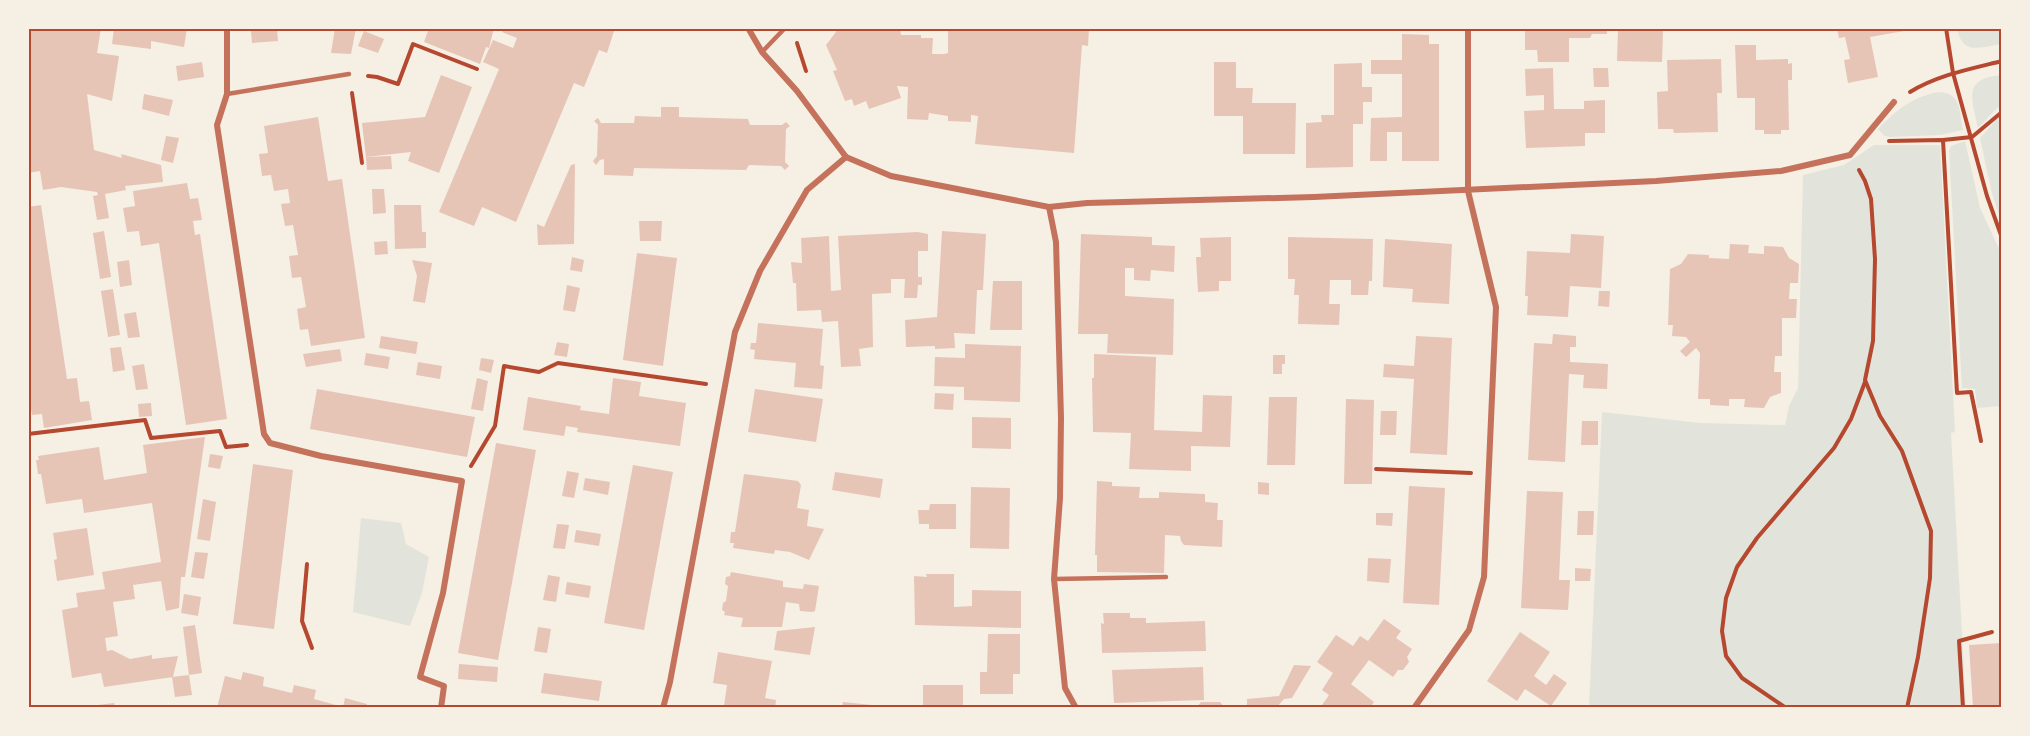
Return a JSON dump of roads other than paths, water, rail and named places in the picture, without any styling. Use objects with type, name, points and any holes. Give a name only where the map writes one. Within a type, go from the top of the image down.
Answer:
[{"type":"street","points":[[227,28],[227,94],[217,125],[264,434],[270,443],[321,456],[462,481],[443,593],[420,677],[444,686],[441,708]]},
{"type":"street","points":[[748,28],[762,52],[797,91],[846,157],[891,176],[1049,207],[1087,203],[1314,198],[1468,191],[1656,181],[1781,171],[1850,154],[1894,102]]},
{"type":"street","points":[[1414,708],[1469,630],[1484,577],[1496,307],[1468,191],[1468,28]]},
{"type":"street","points":[[663,708],[670,682],[735,332],[760,271],[807,190],[846,157]]},
{"type":"street","points":[[1049,207],[1056,242],[1061,418],[1060,498],[1054,579],[1065,688],[1076,708]]},
{"type":"lane","points":[[762,52],[785,28]]},
{"type":"lane","points":[[227,94],[349,74]]},
{"type":"lane","points":[[1054,579],[1166,577]]}]
